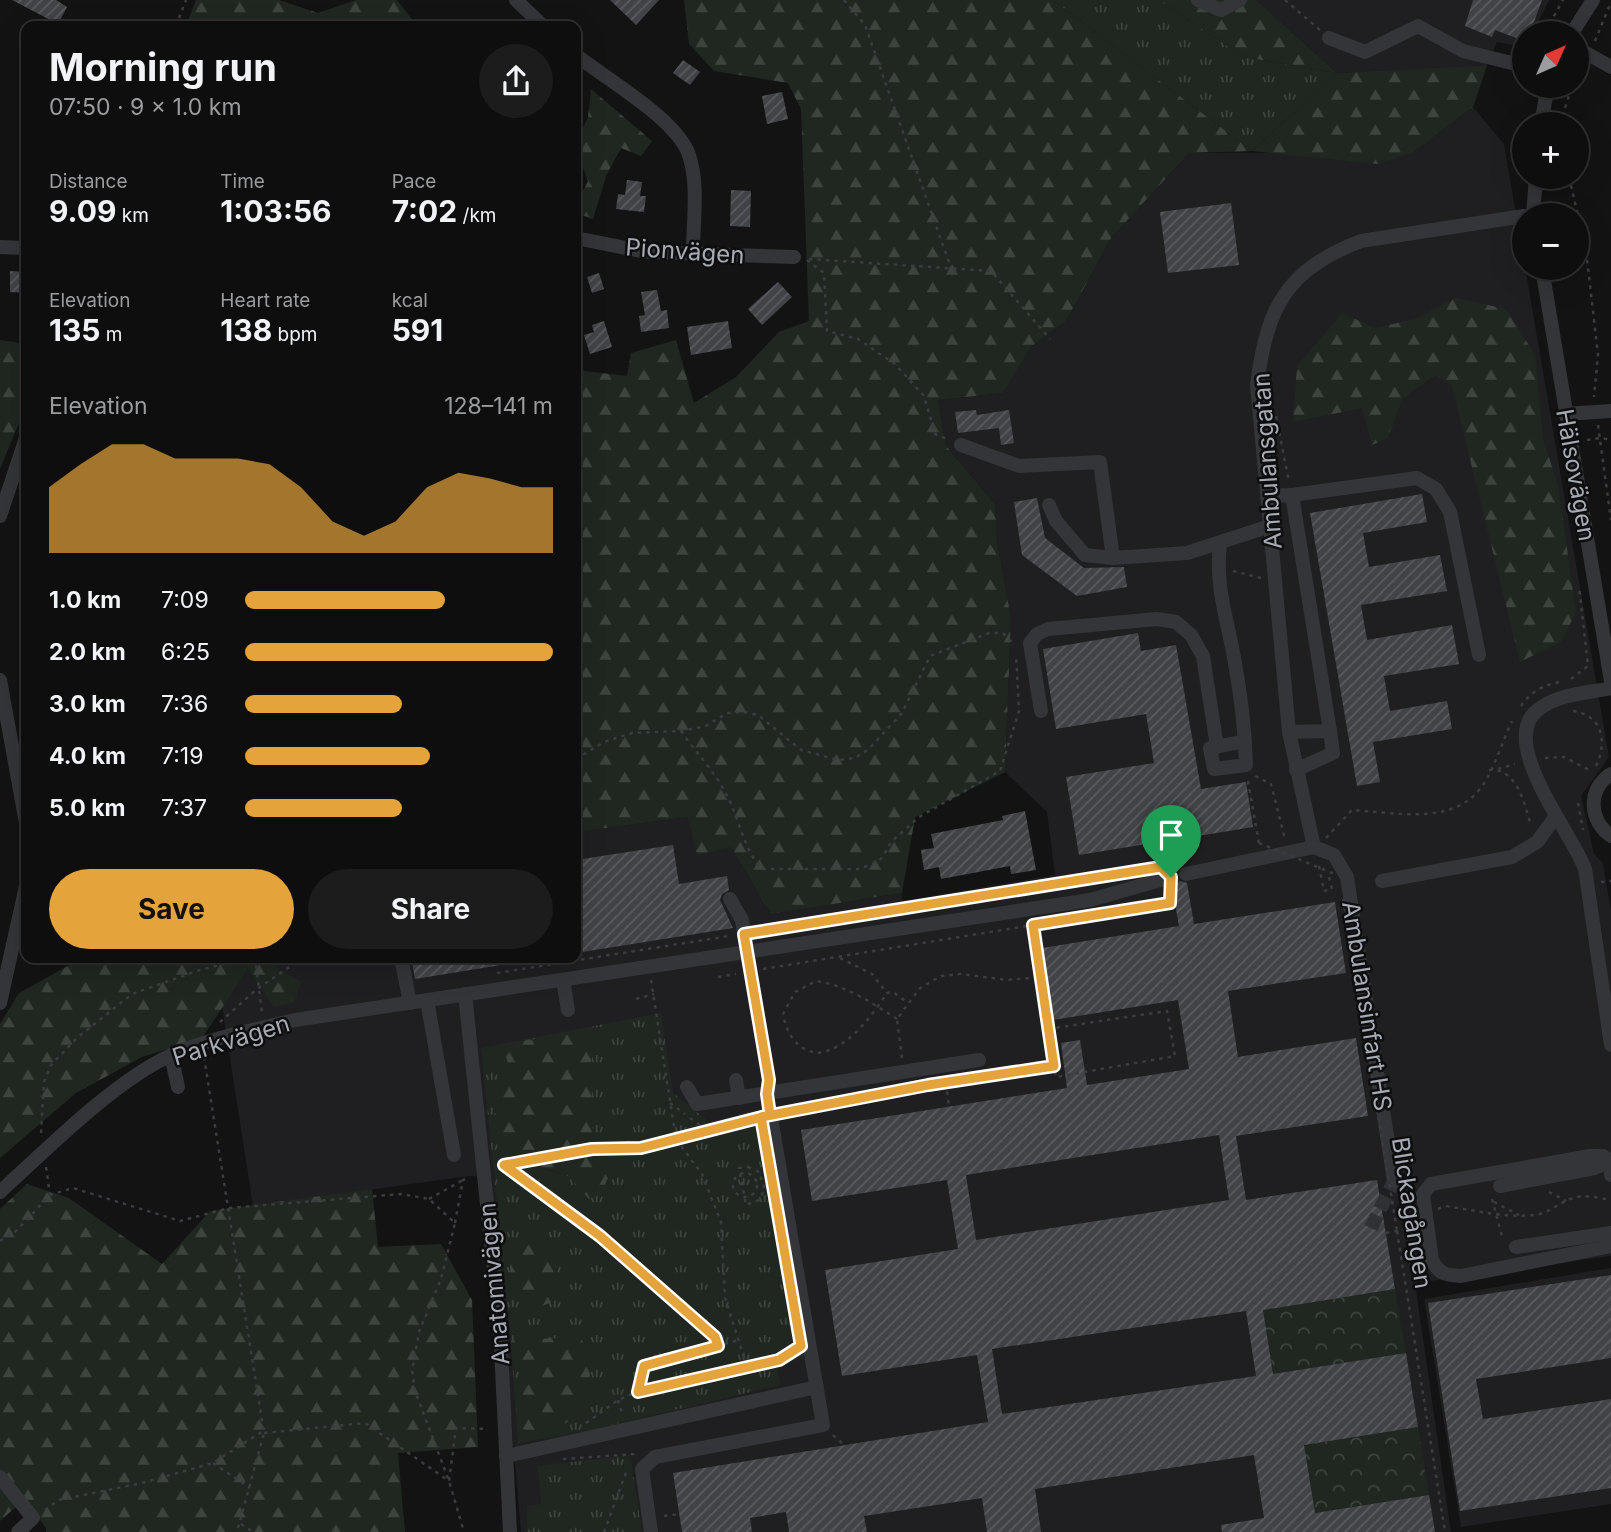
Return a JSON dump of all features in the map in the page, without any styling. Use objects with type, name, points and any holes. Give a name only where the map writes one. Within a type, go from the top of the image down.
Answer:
[{"type":"street","points":[[516,0],[538,21]]},
{"type":"street","points":[[1198,0],[1221,10],[1240,0]]},
{"type":"street","points":[[1580,21],[1593,0]]},
{"type":"street","points":[[1329,38],[1365,52],[1418,26],[1463,51],[1512,63]]},
{"type":"street","points":[[1589,55],[1611,67]]},
{"type":"street","points":[[581,59],[644,106],[683,143],[693,171],[693,252]]},
{"type":"street","name":"Ambulansgatan","points":[[1314,847],[1289,732],[1257,385],[1261,355],[1278,306],[1292,283],[1312,264],[1361,241],[1512,218]]},
{"type":"street","name":"Pionvägen","points":[[581,239],[646,252],[794,257]]},
{"type":"street","points":[[0,247],[21,248]]},
{"type":"street","name":"Hälsovägen","points":[[1544,280],[1611,681]]},
{"type":"street","points":[[1565,414],[1611,411]]},
{"type":"street","points":[[961,445],[1019,466],[1100,462],[1113,558]]},
{"type":"street","points":[[0,516],[21,453]]},
{"type":"street","points":[[1267,496],[1417,478],[1436,489],[1450,512],[1479,654]]},
{"type":"street","points":[[1292,495],[1333,753],[1296,770]]},
{"type":"street","points":[[1049,505],[1056,521],[1085,555],[1113,558],[1187,553],[1220,545],[1229,538],[1270,526]]},
{"type":"street","points":[[1220,545],[1217,567],[1235,662],[1245,741],[1246,765],[1214,769],[1210,748],[1245,741]]},
{"type":"street","points":[[1041,711],[1030,643],[1037,634],[1048,629],[1157,620],[1176,622],[1191,635],[1203,656],[1217,747]]},
{"type":"street","points":[[0,680],[6,748],[21,804]]},
{"type":"street","points":[[1611,688],[1556,700],[1538,709],[1528,720],[1527,748],[1547,803],[1578,850],[1585,869],[1611,1045]]},
{"type":"street","points":[[1289,732],[1330,731]]},
{"type":"street","points":[[1611,774],[1599,784],[1593,804],[1598,823],[1611,836]]},
{"type":"street","points":[[1382,881],[1512,858],[1537,842],[1556,816]]},
{"type":"street","points":[[1186,874],[1314,847]]},
{"type":"street","name":"Ambulansinfart HS","points":[[1314,847],[1334,855],[1347,877],[1394,1181]]},
{"type":"street","name":"Parkvägen","points":[[0,1192],[88,1113],[171,1055],[265,1028],[465,994],[1090,900],[1171,877]]},
{"type":"street","points":[[651,1532],[642,1469],[645,1463],[655,1457],[823,1425],[770,1115],[767,1094],[769,1080],[742,920],[730,899]]},
{"type":"street","points":[[0,1003],[21,908]]},
{"type":"street","points":[[402,963],[410,1003]]},
{"type":"street","points":[[563,980],[568,1010]]},
{"type":"street","name":"Anatomivägen","points":[[465,994],[500,1328],[510,1532]]},
{"type":"street","points":[[427,1000],[454,1155]]},
{"type":"street","points":[[171,1055],[178,1087]]},
{"type":"street","points":[[687,1087],[697,1104],[979,1060]]},
{"type":"street","points":[[736,1080],[739,1098]]},
{"type":"street","points":[[1500,1186],[1610,1165],[1603,1156],[1590,1156],[1431,1184],[1423,1194],[1427,1226],[1432,1260],[1436,1269],[1444,1275],[1461,1276],[1611,1246]]},
{"type":"street","points":[[1516,1247],[1611,1233]]},
{"type":"street","points":[[506,1457],[817,1387]]},
{"type":"street","points":[[0,1477],[33,1518],[18,1532]]},
{"type":"path","points":[[178,21],[186,0]]},
{"type":"path","points":[[844,0],[865,25],[951,268]]},
{"type":"path","points":[[1285,0],[1329,38]]},
{"type":"path","points":[[1553,21],[1563,0]]},
{"type":"path","points":[[1589,41],[1611,2]]},
{"type":"path","points":[[1572,189],[1582,225],[1597,342],[1598,368],[1592,390]]},
{"type":"path","points":[[961,445],[935,435],[924,396],[895,364],[858,339],[827,331],[824,273],[804,258],[991,271],[1050,339]]},
{"type":"path","points":[[1274,409],[1292,495]]},
{"type":"path","points":[[1611,440],[1601,438],[1611,520]]},
{"type":"path","points":[[1217,567],[1275,582]]},
{"type":"path","points":[[1520,707],[1526,698],[1549,684],[1568,681],[1588,666],[1578,583]]},
{"type":"path","points":[[581,756],[604,742],[632,733],[681,731],[706,726],[727,713],[744,712],[758,715],[801,750],[838,760],[855,758],[869,749],[902,713],[930,656],[989,633],[1003,633],[1015,644],[1019,711],[1000,771],[919,817],[891,842],[882,858],[858,869],[762,869],[743,839],[728,796],[681,731]]},
{"type":"path","points":[[1314,847],[1334,832],[1352,810],[1433,814],[1461,806],[1480,789],[1514,717]]},
{"type":"path","points":[[1489,770],[1498,769],[1506,774],[1519,789],[1537,842]]},
{"type":"path","points":[[1288,852],[1271,784],[1247,773],[1259,843],[1337,875]]},
{"type":"path","points":[[581,960],[1133,872]]},
{"type":"path","points":[[1320,872],[1324,891],[1332,889],[1328,872]]},
{"type":"path","points":[[1087,916],[1170,903],[1171,877]]},
{"type":"path","points":[[1598,882],[1611,881]]},
{"type":"path","name":"Blickagången","points":[[1343,899],[1445,1532]]},
{"type":"path","points":[[718,977],[1074,919]]},
{"type":"path","points":[[1033,925],[1048,1029],[1056,1077],[1175,1056],[1167,1012],[1048,1029]]},
{"type":"path","points":[[836,957],[864,968],[887,993]]},
{"type":"path","points":[[50,1195],[40,1113],[44,1082],[51,1065],[77,1038],[132,994],[229,963]]},
{"type":"path","points":[[254,963],[265,1028]]},
{"type":"path","points":[[237,1532],[264,1431],[202,1045],[221,1022],[257,989],[295,963]]},
{"type":"path","points":[[488,975],[563,963]]},
{"type":"path","points":[[649,967],[676,1139],[702,1174],[721,1222],[725,1298],[747,1367]]},
{"type":"path","points":[[928,1085],[904,1070],[897,1019],[927,982],[941,975],[961,974],[1007,980],[1041,977]]},
{"type":"path","points":[[897,1019],[878,1007],[843,988],[816,981],[795,992],[783,1014],[786,1028],[797,1044],[818,1054],[843,1043],[878,1007],[887,993],[893,992],[908,1003]]},
{"type":"path","points":[[636,999],[654,994]]},
{"type":"path","points":[[493,1167],[592,1149],[641,1148],[770,1115],[928,1085],[1054,1066]]},
{"type":"path","points":[[946,1083],[949,1107]]},
{"type":"path","points":[[504,1165],[625,1256],[715,1337],[718,1346]]},
{"type":"path","points":[[748,1167],[759,1172],[765,1182],[763,1195],[754,1203],[746,1205],[745,1197],[739,1168],[748,1167]]},
{"type":"path","points":[[740,1174],[750,1175],[757,1185],[755,1192],[745,1197],[736,1194],[733,1187],[734,1180],[740,1174]]},
{"type":"path","points":[[429,1199],[465,1180],[441,1279],[419,1332],[412,1371],[415,1391],[449,1480],[464,1532]]},
{"type":"path","points":[[0,1241],[16,1231],[50,1195],[73,1188],[180,1221],[229,1208],[401,1194],[429,1199],[454,1223]]},
{"type":"path","points":[[1385,1233],[1427,1226],[1436,1209],[1445,1206],[1498,1216],[1542,1214],[1581,1196],[1611,1200]]},
{"type":"path","points":[[1492,1199],[1504,1246],[1501,1268]]},
{"type":"path","points":[[638,1392],[644,1366],[739,1340]]},
{"type":"path","points":[[583,1426],[618,1400],[638,1392],[779,1360],[801,1346]]},
{"type":"path","points":[[33,1518],[59,1500],[142,1483],[213,1463],[264,1431],[365,1423],[449,1480]]},
{"type":"path","points":[[449,1480],[456,1428],[487,1429]]},
{"type":"path","points":[[558,1460],[633,1455]]},
{"type":"path","points":[[213,1463],[250,1488]]},
{"type":"path","points":[[604,1532],[628,1467]]},
{"type":"path","points":[[241,1524],[253,1532]]},
{"type":"shaded area","points":[[1256,0],[1549,0],[1539,21],[1512,21],[1512,45],[1497,42],[1487,65],[1337,73]]},
{"type":"shaded area","points":[[1473,107],[1504,144],[1514,203],[1512,203],[1512,280],[1527,280],[1609,757],[1581,796],[1594,854],[1603,863],[1611,911],[1611,1256],[1415,1283],[1451,1532],[521,1532],[490,1177],[469,1176],[253,1206],[222,1007],[248,969],[274,1006],[278,963],[581,963],[581,831],[688,817],[731,847],[771,914],[902,893],[902,901],[1055,875],[1047,812],[1005,772],[1011,618],[997,541],[995,504],[946,446],[938,400],[1003,393],[1031,347],[1066,321],[1111,238],[1189,153],[1414,152]]},
{"type":"shaded area","points":[[1611,1268],[1611,1504],[1461,1527],[1424,1299]]},
{"type":"green space","points":[[196,0],[279,0],[318,13],[356,0],[397,0],[413,21],[188,21]]},
{"type":"green space","points":[[684,0],[1053,0],[1252,151],[1189,153],[1111,238],[1066,321],[1031,347],[1003,393],[938,400],[946,446],[995,504],[997,541],[1011,618],[1005,772],[915,817],[902,893],[771,914],[731,847],[697,855],[688,817],[581,831],[581,371],[627,376],[631,353],[676,340],[694,403],[736,377],[779,332],[809,321],[801,109],[788,83],[714,71],[689,44]]},
{"type":"green space","points":[[1053,0],[1159,0],[1244,57],[1337,73],[1252,151]]},
{"type":"green space","points":[[1159,0],[1256,0],[1337,73],[1244,57]]},
{"type":"green space","points":[[1487,65],[1473,107],[1414,152],[1377,164],[1252,151],[1337,73]]},
{"type":"green space","points":[[591,89],[652,141],[641,156],[621,148],[606,176],[593,219],[581,215],[581,195],[588,181],[581,162],[581,132],[588,117]]},
{"type":"green space","points":[[1456,298],[1506,309],[1535,355],[1543,439],[1558,485],[1576,612],[1561,642],[1520,662],[1452,386],[1435,375],[1403,398],[1387,439],[1372,445],[1362,408],[1293,422],[1297,366],[1342,313],[1375,328],[1415,319]]},
{"type":"green space","points":[[0,340],[21,343],[21,418],[0,469]]},
{"type":"green space","points":[[73,963],[278,963],[276,967],[301,982],[294,1002],[274,1007],[248,969],[202,1038],[142,1057],[76,1093],[0,1158],[0,1024],[19,993]]},
{"type":"green space","points":[[661,1013],[673,1093],[709,1122],[763,1109],[806,1358],[777,1364],[780,1385],[591,1430],[518,1443],[510,1330],[481,1048]],"holes":[[[596,1034],[589,1073],[592,1096],[583,1116],[613,1155],[589,1199],[570,1177],[546,1170],[494,1106],[510,1074]]]},
{"type":"green space","points":[[579,1032],[596,1034],[589,1073],[592,1096],[584,1116],[613,1155],[601,1194],[589,1199],[570,1177],[510,1156],[500,1142],[494,1106],[510,1074],[505,1051],[522,1041]]},
{"type":"green space","points":[[27,1184],[69,1198],[162,1264],[210,1211],[372,1189],[378,1247],[441,1244],[472,1300],[478,1447],[398,1453],[405,1532],[46,1532],[46,1528],[25,1499],[0,1521],[0,1209]]},
{"type":"green space","points":[[528,1233],[552,1253],[563,1297],[538,1308],[521,1303],[510,1274],[512,1259]]},
{"type":"green space","points":[[1395,1289],[1406,1353],[1273,1374],[1263,1310]]},
{"type":"green space","points":[[568,1325],[588,1351],[589,1385],[584,1400],[567,1422],[555,1428],[539,1431],[521,1429],[516,1412],[523,1367],[511,1341],[520,1332],[537,1339],[558,1338]]},
{"type":"green space","points":[[1418,1427],[1429,1495],[1300,1515],[1290,1447]]},
{"type":"green space","points":[[630,1455],[642,1532],[527,1532],[527,1506],[541,1504],[538,1466]]},
{"type":"building","points":[[12,0],[56,0],[67,7],[60,21],[52,21]]},
{"type":"building","points":[[610,0],[659,0],[636,25]]},
{"type":"building","points":[[1473,0],[1542,0],[1534,21],[1512,21],[1512,36],[1495,30],[1492,37],[1465,26]]},
{"type":"building","points":[[683,60],[700,72],[690,85],[673,73]]},
{"type":"building","points":[[782,92],[788,119],[767,124],[762,96]]},
{"type":"building","points":[[627,180],[642,182],[640,196],[646,196],[644,212],[616,209],[618,194],[625,195]]},
{"type":"building","points":[[731,190],[751,191],[750,227],[730,226]]},
{"type":"building","points":[[1231,203],[1239,265],[1168,273],[1160,212]]},
{"type":"building","points":[[10,271],[21,272],[21,293],[10,292]]},
{"type":"building","points":[[599,273],[604,289],[592,293],[587,277]]},
{"type":"building","points":[[778,282],[792,297],[762,325],[748,309]]},
{"type":"building","points":[[657,290],[661,311],[667,310],[669,328],[641,332],[639,316],[645,315],[641,292]]},
{"type":"building","points":[[604,321],[612,347],[590,354],[584,335],[594,332],[592,325]]},
{"type":"building","points":[[728,321],[732,348],[691,355],[687,327]]},
{"type":"building","points":[[976,410],[977,415],[1009,410],[1014,443],[1001,445],[999,428],[958,433],[955,412]]},
{"type":"building","points":[[1422,494],[1427,522],[1363,533],[1369,567],[1440,555],[1447,591],[1361,605],[1367,640],[1452,625],[1459,664],[1384,676],[1390,711],[1447,701],[1452,729],[1373,742],[1380,782],[1357,786],[1310,513]]},
{"type":"building","points":[[1037,498],[1045,538],[1084,568],[1124,567],[1127,587],[1077,596],[1022,555],[1014,502]]},
{"type":"building","points":[[1138,633],[1141,651],[1176,645],[1201,789],[1246,782],[1253,827],[1180,839],[1184,865],[1177,870],[1169,868],[1165,841],[1079,855],[1066,777],[1154,763],[1146,714],[1056,729],[1043,649]]},
{"type":"building","points":[[1025,811],[1036,870],[1011,874],[1010,866],[941,879],[939,867],[924,870],[921,850],[934,848],[931,834],[1003,820],[1002,816]]},
{"type":"building","points":[[673,845],[679,884],[727,876],[729,890],[722,894],[720,900],[733,928],[581,952],[581,859]]},
{"type":"building","points":[[1180,881],[1187,883],[1194,924],[1335,902],[1346,973],[1228,991],[1238,1057],[1356,1038],[1368,1116],[1236,1136],[1246,1200],[1377,1180],[1395,1289],[1263,1310],[1273,1374],[1406,1353],[1418,1427],[1304,1445],[1315,1513],[1429,1495],[1435,1532],[1222,1532],[1221,1525],[1264,1518],[1254,1455],[1035,1489],[1041,1532],[987,1532],[982,1498],[864,1516],[867,1532],[789,1532],[786,1512],[750,1518],[752,1532],[682,1532],[673,1473],[988,1422],[977,1355],[842,1376],[825,1270],[958,1249],[947,1180],[812,1201],[801,1130],[1067,1088],[1061,1043],[1080,1040],[1087,1085],[1189,1069],[1178,1000],[1053,1020],[1042,948],[1179,926],[1172,887]],"holes":[[[1219,1135],[1229,1200],[976,1240],[966,1175]],[[1246,1311],[1256,1376],[1002,1414],[992,1349]]]},
{"type":"building","points":[[412,963],[507,963],[507,964],[415,979]]},
{"type":"building","points":[[1611,1275],[1611,1358],[1476,1379],[1483,1419],[1611,1399],[1611,1488],[1460,1511],[1428,1303]]},
{"type":"tunnel","points":[[1371,1228],[1394,1181]]},
{"type":"route","points":[[1171,877],[1161,867],[744,934],[769,1080],[767,1094],[770,1115],[761,1117],[710,1129],[641,1148],[592,1149],[504,1165],[625,1256],[715,1337],[718,1346],[644,1366],[638,1392],[779,1360],[801,1346],[761,1117],[928,1085],[1054,1066],[1033,925],[1170,903],[1171,877]]}]
